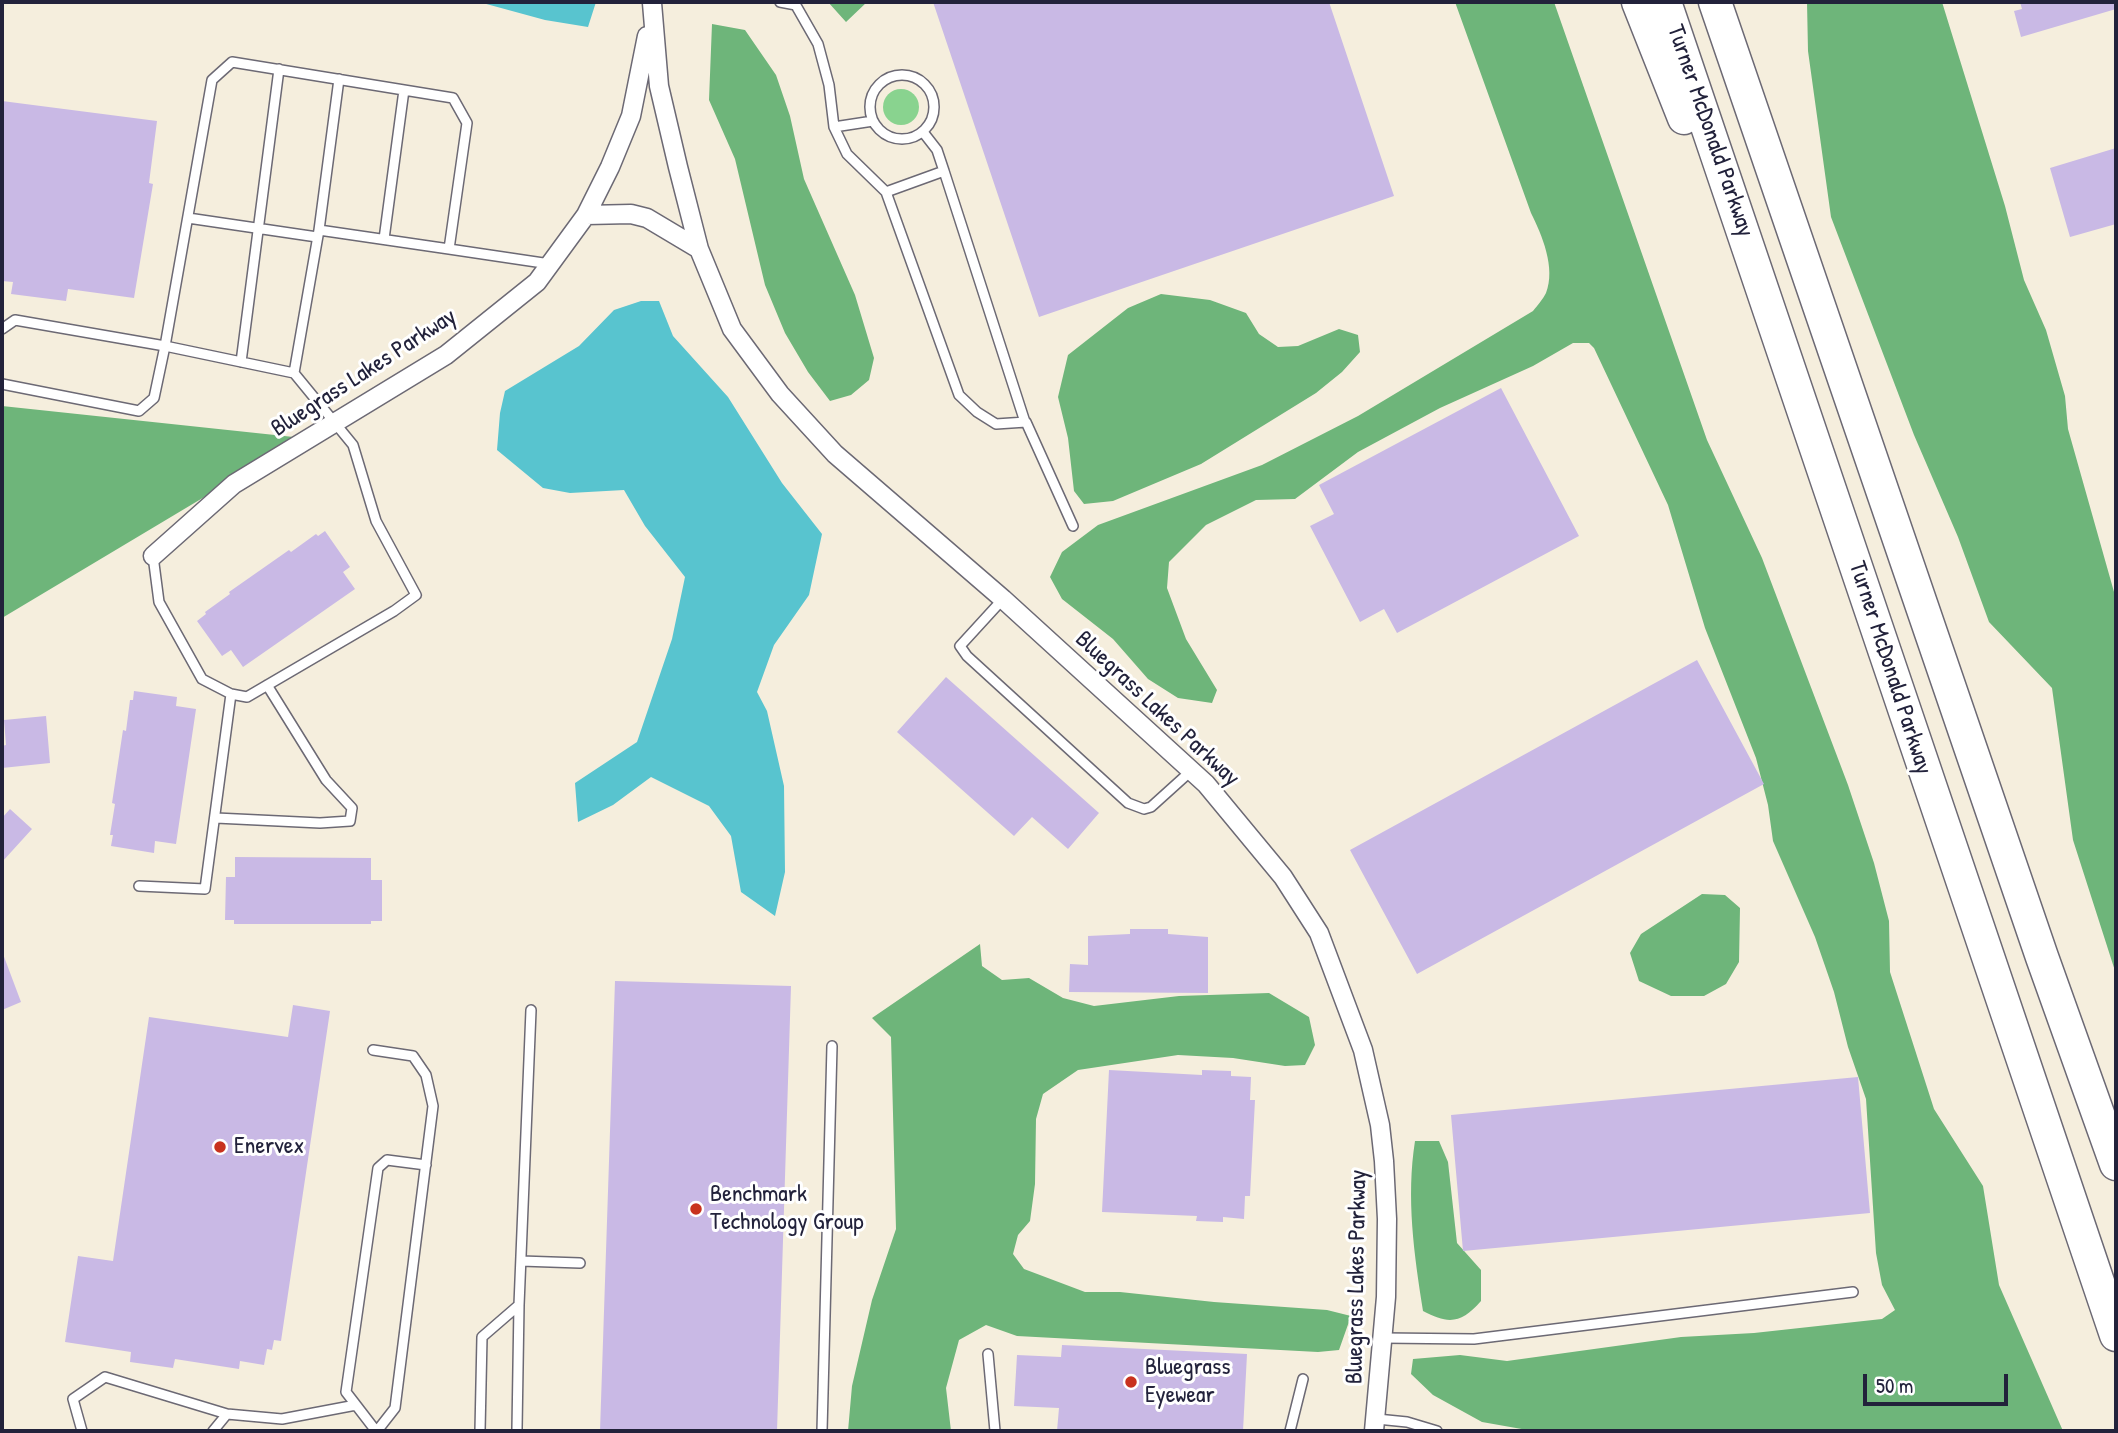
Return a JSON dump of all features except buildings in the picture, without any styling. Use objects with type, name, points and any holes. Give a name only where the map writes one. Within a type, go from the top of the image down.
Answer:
[{"type":"highway","points":[[1638,2],[1832,490]]},
{"type":"highway","name":"Turner McDonald Parkway","points":[[1665,2],[2116,1335]]},
{"type":"highway","name":"Turner McDonald Parkway","points":[[1717,2],[2042,957],[2116,1164]]},
{"type":"street","name":"Bluegrass Lakes Parkway","points":[[153,556],[234,484],[446,355],[537,282],[586,215],[631,116],[644,60],[652,2]]},
{"type":"street","name":"Bluegrass Lakes Parkway","points":[[652,2],[662,101],[699,249],[732,329],[780,394],[835,454],[1003,599],[1206,784],[1283,877],[1319,933],[1363,1050],[1380,1125],[1384,1161],[1387,1277],[1375,1425]]},
{"type":"street","points":[[586,215],[631,214],[647,218],[699,249]]},
{"type":"lane","points":[[780,2],[795,3],[818,44],[829,85],[834,127],[847,154],[886,192],[959,395],[977,412],[996,424],[1025,422]]},
{"type":"lane","points":[[2,384],[139,411],[154,398],[212,80],[232,62],[453,98],[467,123],[449,249]]},
{"type":"lane","points":[[241,362],[279,69]]},
{"type":"lane","points":[[893,76],[914,77],[930,91],[934,113],[930,123],[915,137],[895,139],[878,129],[873,121],[871,99],[875,89],[883,81],[893,76]]},
{"type":"lane","points":[[294,373],[318,233],[339,79]]},
{"type":"lane","points":[[384,239],[404,90]]},
{"type":"lane","points":[[834,127],[873,121]]},
{"type":"lane","points":[[923,131],[937,150],[1025,422],[1073,526]]},
{"type":"lane","points":[[886,192],[944,171]]},
{"type":"lane","points":[[188,218],[258,228],[384,239],[550,264]]},
{"type":"lane","points":[[2,329],[15,320],[165,346],[294,373],[353,445],[376,521],[416,594],[394,611],[247,697],[232,694],[202,679],[159,602],[153,556]]},
{"type":"lane","points":[[1003,599],[960,646],[967,656],[1118,794],[1128,803],[1144,809],[1158,802],[1192,770]]},
{"type":"lane","points":[[216,818],[320,823],[350,821],[352,808],[326,780],[267,685]]},
{"type":"lane","points":[[139,886],[205,889],[232,694]]},
{"type":"lane","points":[[517,1429],[519,1305],[531,1010]]},
{"type":"lane","points":[[822,1431],[832,1046]]},
{"type":"lane","points":[[373,1050],[413,1056],[426,1075],[433,1106],[426,1165],[395,1408],[376,1431],[346,1392],[378,1168],[387,1160],[426,1165]]},
{"type":"lane","points":[[521,1261],[580,1263]]},
{"type":"lane","points":[[1383,1338],[1474,1339],[1853,1292]]},
{"type":"lane","points":[[480,1431],[482,1337],[519,1305]]},
{"type":"lane","points":[[988,1353],[995,1431]]},
{"type":"lane","points":[[82,1431],[73,1398],[105,1377],[227,1414],[282,1419],[356,1405]]},
{"type":"lane","points":[[1290,1431],[1303,1379]]},
{"type":"lane","points":[[213,1431],[227,1414]]},
{"type":"lane","points":[[1375,1425],[1406,1422],[1437,1431]]},
{"type":"green space","points":[[828,2],[867,2],[846,22]]},
{"type":"green space","points":[[1455,2],[1554,2],[1707,440],[1762,558],[1848,785],[1874,863],[1889,921],[1890,972],[1934,1109],[1983,1186],[1999,1285],[2063,1431],[1533,1431],[1482,1422],[1433,1395],[1411,1374],[1413,1359],[1460,1355],[1507,1361],[1681,1337],[1754,1333],[1882,1319],[1895,1310],[1882,1285],[1876,1253],[1866,1099],[1848,1047],[1834,992],[1815,937],[1773,841],[1768,805],[1756,758],[1705,628],[1668,505],[1594,348],[1589,343],[1573,343],[1533,366],[1440,408],[1358,452],[1295,499],[1256,500],[1206,525],[1169,562],[1167,588],[1186,639],[1217,690],[1212,703],[1178,698],[1148,679],[1113,639],[1062,599],[1050,577],[1062,552],[1098,525],[1262,465],[1358,416],[1533,311],[1542,300],[1549,283],[1546,252]]},
{"type":"green space","points":[[1807,2],[1942,2],[2005,206],[2024,280],[2046,330],[2065,396],[2068,429],[2116,599],[2116,974],[2073,840],[2052,688],[1989,622],[1831,217],[1808,51]]},
{"type":"green space","points":[[712,24],[745,30],[776,75],[790,116],[804,179],[855,295],[874,358],[869,380],[851,395],[830,401],[808,372],[785,333],[765,285],[735,159],[709,100]]},
{"type":"green space","points":[[901,89],[914,94],[919,107],[914,120],[901,125],[888,120],[883,107],[888,94]]},
{"type":"green space","points":[[1161,294],[1210,300],[1246,313],[1259,334],[1278,347],[1298,346],[1339,329],[1358,335],[1360,352],[1342,372],[1316,393],[1201,464],[1113,501],[1084,504],[1074,491],[1068,438],[1058,397],[1068,355],[1128,308]]},
{"type":"green space","points":[[2,406],[303,438],[2,618]]},
{"type":"green space","points":[[1702,894],[1725,895],[1740,908],[1739,962],[1726,984],[1704,996],[1671,996],[1639,981],[1630,953],[1641,934]]},
{"type":"green space","points":[[980,944],[982,966],[1002,980],[1029,978],[1063,998],[1094,1006],[1179,996],[1269,993],[1309,1017],[1315,1045],[1305,1065],[1285,1066],[1233,1058],[1178,1055],[1078,1070],[1043,1094],[1036,1119],[1035,1184],[1030,1221],[1018,1235],[1013,1254],[1024,1269],[1085,1292],[1120,1292],[1327,1310],[1351,1316],[1339,1350],[1318,1352],[1017,1336],[986,1325],[959,1340],[946,1388],[951,1431],[848,1431],[852,1386],[872,1300],[896,1229],[891,1037],[872,1018]]},
{"type":"green space","points":[[1415,1141],[1439,1141],[1448,1162],[1457,1243],[1481,1270],[1481,1301],[1468,1314],[1455,1320],[1440,1318],[1423,1311],[1411,1205]]},
{"type":"water","points":[[479,2],[596,2],[588,27],[545,20]]},
{"type":"water","points":[[641,301],[659,301],[673,336],[728,397],[782,483],[822,534],[809,595],[774,645],[757,692],[767,711],[784,786],[785,872],[775,916],[741,892],[731,836],[709,806],[651,777],[613,805],[578,822],[575,783],[637,742],[672,639],[685,577],[645,526],[624,490],[570,493],[543,488],[497,450],[500,413],[505,391],[579,346],[614,310]]},
{"type":"place","name":"Enervex","points":[[220,1147]]},
{"type":"place","name":"Benchmark Technology Group","points":[[696,1209]]},
{"type":"place","name":"Bluegrass Eyewear","points":[[1131,1382]]}]
